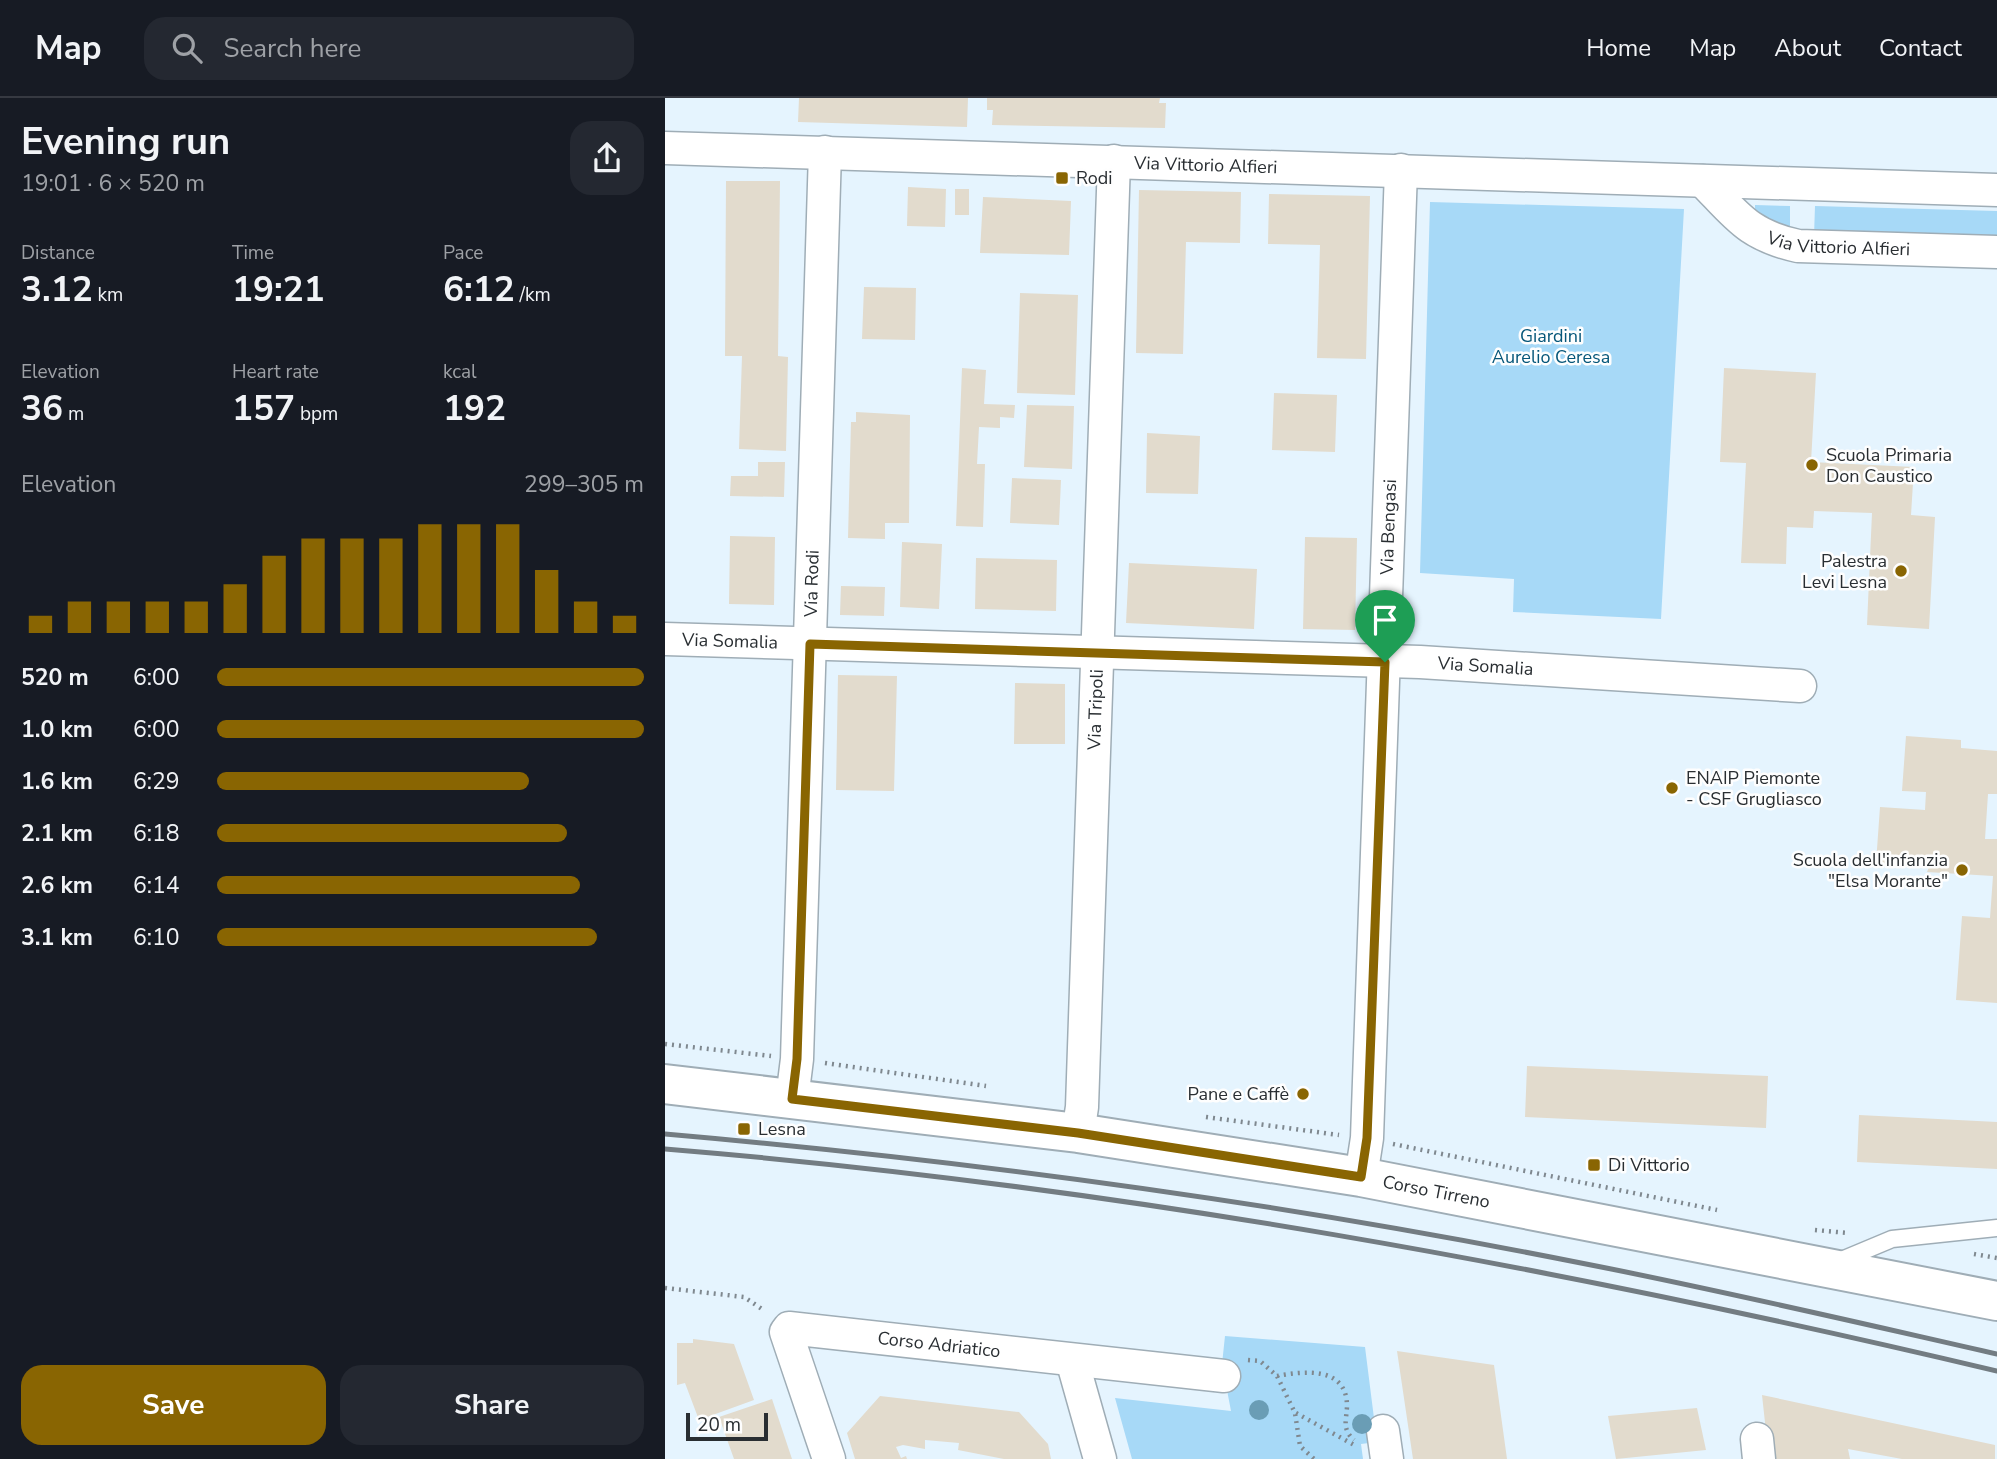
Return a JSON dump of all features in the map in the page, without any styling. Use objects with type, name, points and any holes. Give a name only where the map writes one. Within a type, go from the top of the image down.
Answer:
[{"type":"street","name":"Via Vittorio Alfieri","points":[[665,148],[1997,190]]},
{"type":"street","name":"Via Rodi","points":[[792,1099],[797,1059],[825,152]]},
{"type":"street","name":"Via Tripoli","points":[[1078,1133],[1082,1107],[1114,161]]},
{"type":"street","name":"Via Bengasi","points":[[1361,1177],[1367,1138],[1401,170]]},
{"type":"street","name":"Via Vittorio Alfieri","points":[[1703,181],[1749,228],[1769,239],[1798,246],[1997,252]]},
{"type":"street","name":"Via Somalia","points":[[665,639],[1385,662],[1800,686]]},
{"type":"street","name":"Corso Tirreno","points":[[665,1084],[1078,1133],[1361,1177],[1997,1301]]},
{"type":"street","name":"Corso Adriatico","points":[[789,1328],[1224,1376]]},
{"type":"street","points":[[789,1328],[786,1332],[829,1459]]},
{"type":"street","points":[[1072,1360],[1100,1459]]},
{"type":"lane","points":[[1828,1267],[1868,1247],[1892,1239],[1997,1228]]},
{"type":"path","points":[[665,1288],[744,1297],[789,1328]]},
{"type":"path","points":[[1224,1376],[1231,1359],[1260,1361],[1277,1376],[1295,1413],[1300,1447],[1314,1459]]},
{"type":"path","points":[[1277,1376],[1303,1371],[1324,1372],[1341,1385],[1347,1404],[1343,1422],[1348,1434],[1361,1449],[1295,1413]]},
{"type":"green space","name":"Giardini Aurelio Ceresa","points":[[1430,202],[1684,209],[1661,619],[1513,612],[1514,579],[1420,573]]},
{"type":"green space","points":[[1755,205],[1790,206],[1790,236],[1755,218]]},
{"type":"green space","points":[[1815,206],[1997,211],[1997,241],[1814,236]]},
{"type":"green space","points":[[1225,1336],[1365,1347],[1377,1442],[1361,1444],[1363,1459],[1132,1459],[1115,1398],[1231,1411],[1222,1364]]},
{"type":"building","points":[[799,98],[968,98],[967,127],[798,122]]},
{"type":"building","points":[[987,98],[1160,98],[1159,103],[1166,103],[1165,128],[992,125],[993,110],[987,110]]},
{"type":"building","points":[[726,181],[780,181],[778,356],[788,357],[786,451],[739,449],[742,356],[725,356]]},
{"type":"building","points":[[908,187],[946,189],[945,227],[907,226]]},
{"type":"building","points":[[955,189],[969,189],[969,215],[955,215]]},
{"type":"building","points":[[1139,190],[1241,192],[1240,243],[1186,242],[1183,354],[1136,353]]},
{"type":"building","points":[[1269,194],[1370,196],[1366,359],[1317,358],[1320,245],[1268,244]]},
{"type":"building","points":[[983,197],[1071,201],[1069,255],[980,253]]},
{"type":"building","points":[[864,287],[916,288],[915,340],[862,339]]},
{"type":"building","points":[[1020,293],[1078,295],[1075,395],[1017,393]]},
{"type":"building","points":[[962,368],[986,370],[984,404],[1015,405],[1014,418],[1000,417],[1000,428],[979,427],[977,464],[985,464],[983,527],[956,526]]},
{"type":"building","name":"Scuola Primaria Don Caustico","points":[[1724,368],[1816,373],[1811,462],[1914,467],[1911,515],[1935,517],[1929,629],[1867,625],[1872,513],[1814,511],[1813,528],[1787,527],[1786,564],[1741,563],[1746,463],[1720,462]]},
{"type":"building","points":[[1274,393],[1337,395],[1335,452],[1272,450]]},
{"type":"building","points":[[1027,405],[1074,406],[1072,469],[1024,467]]},
{"type":"building","points":[[856,412],[910,415],[909,523],[885,523],[885,539],[848,538],[851,422],[856,422]]},
{"type":"building","points":[[1147,433],[1200,436],[1198,494],[1146,493]]},
{"type":"building","points":[[758,462],[785,462],[784,497],[730,496],[731,476],[758,476]]},
{"type":"building","points":[[1012,478],[1061,480],[1059,525],[1010,523]]},
{"type":"building","points":[[730,536],[775,537],[774,605],[729,604]]},
{"type":"building","points":[[1305,537],[1357,538],[1355,630],[1303,629]]},
{"type":"building","points":[[902,542],[942,544],[939,609],[900,607]]},
{"type":"building","points":[[976,558],[1057,560],[1056,611],[975,609]]},
{"type":"building","points":[[1129,563],[1257,569],[1254,629],[1126,623]]},
{"type":"building","points":[[841,586],[885,587],[884,616],[840,615]]},
{"type":"building","points":[[838,675],[897,676],[894,791],[836,790]]},
{"type":"building","points":[[1015,683],[1065,684],[1065,744],[1014,744]]},
{"type":"building","name":"Scuola dell'infanzia \"Elsa Morante\"","points":[[1906,736],[1961,740],[1961,748],[1997,751],[1997,794],[1988,794],[1985,839],[1997,839],[1997,1003],[1956,1000],[1962,916],[1990,918],[1993,876],[1927,872],[1929,867],[1876,863],[1880,807],[1925,810],[1926,792],[1902,791]]},
{"type":"building","points":[[1527,1066],[1768,1076],[1766,1128],[1525,1117]]},
{"type":"building","points":[[1859,1115],[1997,1122],[1997,1169],[1857,1162]]},
{"type":"building","points":[[693,1339],[734,1344],[754,1400],[699,1420],[685,1383],[677,1385],[677,1343],[693,1343]]},
{"type":"building","points":[[1397,1351],[1494,1365],[1507,1459],[1413,1459]]},
{"type":"building","points":[[1762,1395],[1995,1445],[1995,1459],[1902,1459],[1848,1449],[1850,1459],[1769,1459]]},
{"type":"building","points":[[880,1396],[1019,1412],[1048,1444],[1051,1459],[1004,1459],[958,1450],[959,1443],[925,1440],[925,1449],[903,1445],[896,1447],[901,1458],[906,1456],[907,1459],[855,1459],[847,1433]]},
{"type":"building","points":[[772,1399],[792,1459],[734,1459],[719,1417]]},
{"type":"building","points":[[1697,1408],[1706,1450],[1616,1459],[1608,1416]]},
{"type":"railway","points":[[665,1134],[897,1157],[1242,1203],[1472,1242],[1638,1274],[1997,1354]]},
{"type":"railway","points":[[665,1149],[1001,1185],[1335,1235],[1667,1298],[1997,1371]]},
{"type":"place","name":"Rodi","points":[[1062,178]]},
{"type":"place","name":"Scuola Primaria Don Caustico","points":[[1812,465]]},
{"type":"place","name":"Palestra Levi Lesna","points":[[1901,571]]},
{"type":"place","name":"ENAIP Piemonte - CSF Grugliasco","points":[[1672,788]]},
{"type":"place","name":"Scuola dell'infanzia \"Elsa Morante\"","points":[[1962,870]]},
{"type":"place","name":"Pane e Caffè","points":[[1303,1094]]},
{"type":"place","name":"Lesna","points":[[744,1129]]},
{"type":"place","name":"Di Vittorio","points":[[1594,1165]]},
{"type":"route","points":[[810,644],[1385,662],[1367,1152],[1361,1177],[1078,1133],[792,1099],[797,1059],[810,644]]}]
